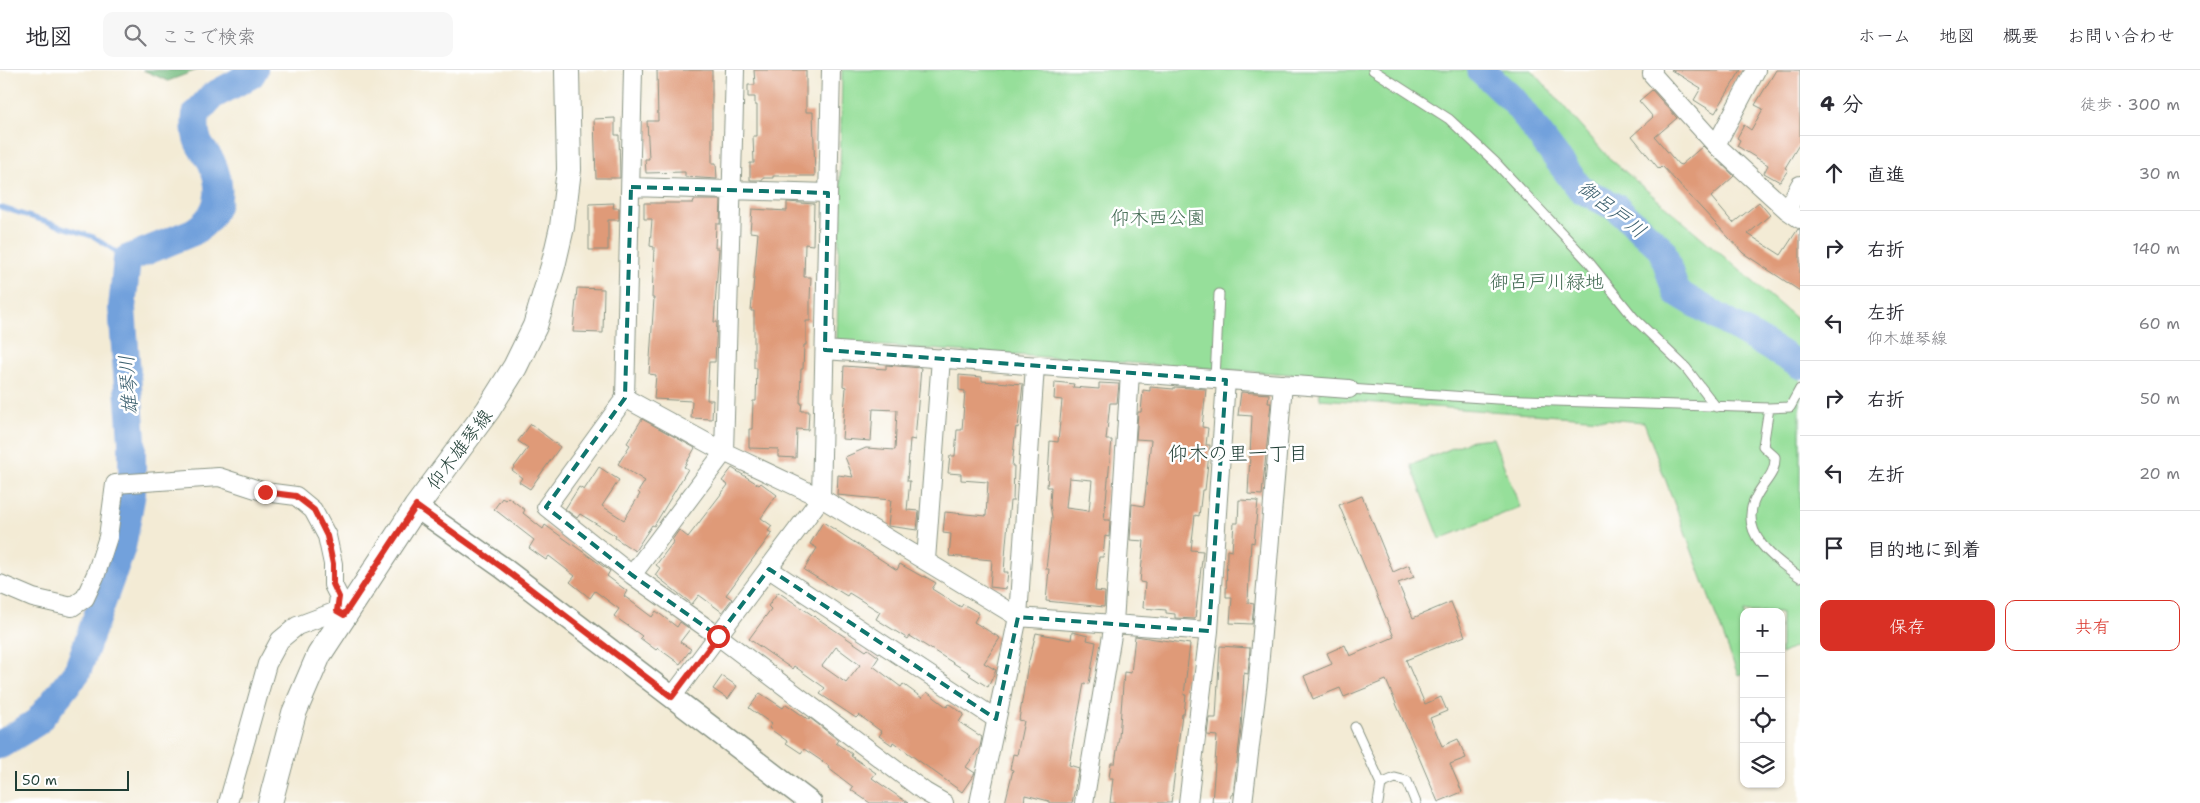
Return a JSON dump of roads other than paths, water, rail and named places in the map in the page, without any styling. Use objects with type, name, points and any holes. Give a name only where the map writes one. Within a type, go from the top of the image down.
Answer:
[{"type":"main road","name":"仰木雄琴線","points":[[270,803],[294,713],[319,655],[340,613],[416,506],[488,410],[515,367],[535,326],[554,266],[562,227],[569,170],[567,70]]},
{"type":"street","points":[[634,70],[625,398],[546,506],[632,575],[718,636],[925,792],[944,803]]},
{"type":"street","points":[[632,575],[724,452],[735,70]]},
{"type":"street","points":[[672,697],[821,498],[831,70]]},
{"type":"street","points":[[1653,70],[1652,74],[1716,145],[1793,214],[1800,185]]},
{"type":"street","points":[[1716,145],[1756,70]]},
{"type":"street","points":[[630,187],[828,192]]},
{"type":"street","points":[[825,350],[1349,389]]},
{"type":"street","points":[[926,560],[941,358]]},
{"type":"street","points":[[979,803],[1018,617],[1034,366]]},
{"type":"street","points":[[1084,803],[1114,623],[1130,372]]},
{"type":"street","points":[[1188,803],[1209,631],[1221,379]]},
{"type":"street","points":[[1243,803],[1258,680],[1282,384]]},
{"type":"street","points":[[625,398],[724,452],[821,498],[1018,617],[1209,631]]},
{"type":"street","points":[[0,584],[33,598],[72,607],[85,598],[96,574],[108,537],[115,484],[219,476],[265,492],[296,496],[314,510],[327,536],[333,564],[333,584],[339,597],[340,613],[297,626],[280,640],[267,664],[228,803]]},
{"type":"street","points":[[416,506],[503,568],[811,803]]},
{"type":"street","points":[[769,569],[996,719]]},
{"type":"lane","points":[[1373,70],[1449,119],[1496,163],[1588,261],[1634,318],[1686,368],[1716,407]]},
{"type":"lane","points":[[1219,294],[1221,379]]},
{"type":"lane","points":[[1349,389],[1497,399],[1769,408],[1790,407],[1800,389]]},
{"type":"lane","points":[[1769,408],[1764,446],[1775,457],[1776,467],[1755,498],[1751,519],[1757,539],[1769,555],[1800,577]]},
{"type":"lane","points":[[1355,727],[1381,784],[1378,803]]},
{"type":"lane","points":[[1381,784],[1395,778],[1407,781],[1416,803]]},
{"type":"waterway","name":"雄琴川","points":[[0,745],[37,722],[77,672],[122,547],[132,493],[132,440],[122,308],[127,259],[193,232],[209,218],[217,201],[218,182],[211,161],[200,146],[196,135],[196,114],[212,96],[251,75],[254,70]]},
{"type":"waterway","name":"御呂戸川","points":[[1481,70],[1514,101],[1580,189],[1617,208],[1662,249],[1676,292],[1800,365]]},
{"type":"waterway","points":[[0,207],[94,237],[127,259]]},
{"type":"district","name":"仰木の里一丁目","points":[[1238,453]]},
{"type":"park label","name":"仰木西公園","points":[[1158,217]]},
{"type":"park label","name":"御呂戸川緑地","points":[[1547,281]]}]
